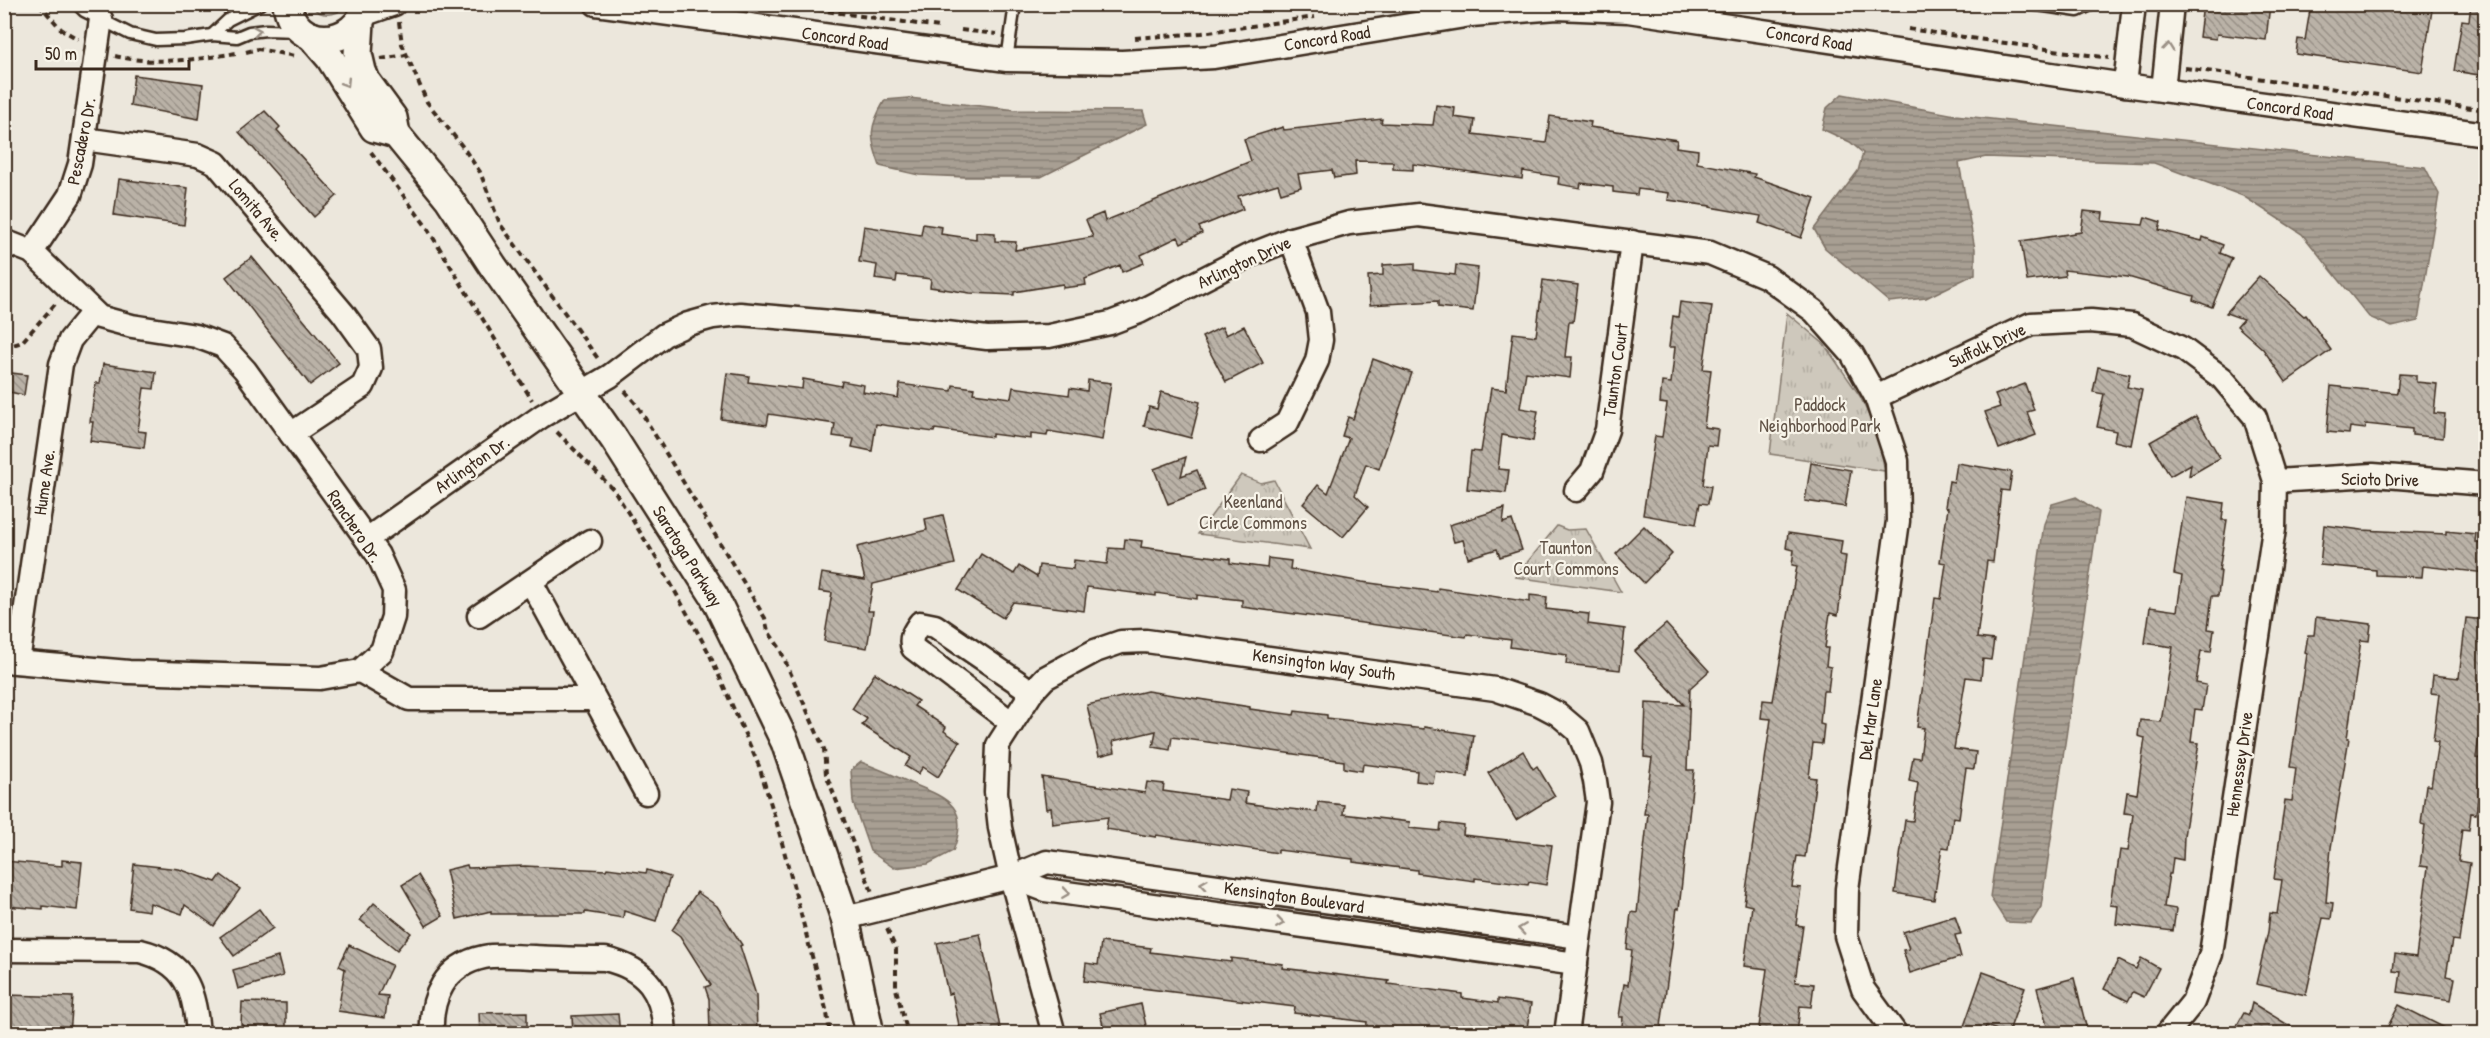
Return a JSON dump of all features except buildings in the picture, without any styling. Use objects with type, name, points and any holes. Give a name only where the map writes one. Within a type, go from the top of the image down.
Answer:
[{"type":"street","name":"Saratoga Parkway","points":[[287,4],[291,18],[330,58],[374,128],[396,134]]},
{"type":"street","points":[[307,34],[329,39],[338,38],[354,29],[364,14],[393,4]]},
{"type":"street","name":"Concord Road","points":[[596,4],[1007,60],[1122,62],[1215,57],[1471,15],[1557,8],[1727,15],[2124,85],[2486,134]]},
{"type":"street","points":[[2124,85],[2134,4]]},
{"type":"street","points":[[2163,90],[2172,4]]},
{"type":"street","name":"Saratoga Parkway","points":[[364,14],[358,54],[362,71],[366,81],[393,118],[396,134],[449,199],[580,393],[614,439],[714,596],[785,742],[845,918],[870,1034]]},
{"type":"street","name":"Pescadero Dr.","points":[[32,252],[70,195],[80,164],[101,19]]},
{"type":"street","name":"Lomita Ave.","points":[[84,139],[198,155],[216,163],[343,313],[369,349],[371,368],[363,386],[291,434]]},
{"type":"street","name":"Arlington Drive","points":[[580,393],[609,376],[664,335],[688,324],[713,317],[740,314],[987,338],[1049,336],[1100,325],[1139,312],[1248,256],[1291,239],[1349,224],[1419,215],[1710,253],[1767,277],[1814,310],[1852,354],[1876,397]]},
{"type":"street","points":[[1261,440],[1287,423],[1317,361],[1321,340],[1318,312],[1291,239]]},
{"type":"street","name":"Ranchero Dr.","points":[[4,241],[32,252],[99,317],[132,326],[196,336],[223,346],[245,370],[378,555],[394,590],[393,617],[382,651],[360,671]]},
{"type":"street","name":"Taunton Court","points":[[1576,490],[1592,471],[1606,430],[1632,242]]},
{"type":"street","name":"Hume Ave.","points":[[11,661],[61,364],[70,340],[93,312]]},
{"type":"street","name":"Suffolk Drive","points":[[1876,397],[2031,324],[2091,321],[2132,325],[2183,349],[2222,378],[2255,417],[2275,481]]},
{"type":"street","name":"Arlington Dr.","points":[[367,539],[542,416],[580,393]]},
{"type":"street","name":"Del Mar Lane","points":[[1876,397],[1897,461],[1898,521],[1846,889],[1846,936],[1863,989],[1894,1033]]},
{"type":"street","name":"Scioto Drive","points":[[2275,481],[2373,475],[2486,484]]},
{"type":"street","name":"Hennessey Drive","points":[[2167,1034],[2193,1002],[2211,954],[2274,529],[2275,481]]},
{"type":"street","points":[[479,616],[590,541]]},
{"type":"street","points":[[531,582],[646,793]]},
{"type":"street","points":[[1012,723],[913,648],[910,642],[912,635],[920,624],[935,626],[1032,692]]},
{"type":"street","name":"Kensington Way South","points":[[1054,1034],[1000,828],[996,792],[998,745],[1032,692],[1045,678],[1095,651],[1121,642],[1146,640],[1495,689],[1539,704],[1558,714],[1578,731],[1591,763],[1598,802],[1566,1034]]},
{"type":"street","points":[[11,661],[129,672],[320,678],[360,671],[409,699],[594,699]]},
{"type":"street","name":"Kensington Boulevard","points":[[845,918],[1011,877],[1047,862],[1580,937]]},
{"type":"street","name":"Kensington Boulevard","points":[[1011,877],[1045,890],[1576,964]]},
{"type":"street","points":[[4,950],[140,951],[151,954],[176,969],[186,980],[193,995],[198,1034]]},
{"type":"street","points":[[432,1034],[431,1014],[439,990],[452,973],[469,962],[498,956],[605,959],[622,963],[638,972],[652,986],[664,1014],[665,1034]]},
{"type":"lane","points":[[77,4],[84,11],[130,34],[156,40],[212,35],[237,37],[249,32],[266,30],[307,34]]},
{"type":"lane","points":[[212,35],[228,20],[260,4]]},
{"type":"lane","points":[[1007,60],[1015,4]]},
{"type":"lane","points":[[2030,4],[2078,11],[2093,4]]},
{"type":"path","points":[[776,4],[948,28]]},
{"type":"path","points":[[1127,38],[1202,33],[1324,16]]},
{"type":"path","points":[[959,30],[1010,36]]},
{"type":"path","points":[[426,226],[542,416],[614,490],[661,566],[709,653],[759,766],[816,968],[831,1034]]},
{"type":"path","points":[[4,348],[22,342],[67,288]]},
{"type":"green space","points":[[312,5],[343,5],[338,12],[327,14],[320,13]]},
{"type":"green space","name":"Paddock Neighborhood Park","points":[[1787,313],[1824,344],[1860,396],[1878,436],[1885,471],[1770,454]]},
{"type":"green space","name":"Keenland Circle Commons","points":[[1241,475],[1261,483],[1274,480],[1310,549],[1198,534]]},
{"type":"green space","name":"Taunton Court Commons","points":[[1557,526],[1567,530],[1586,529],[1621,592],[1515,577]]},
{"type":"shaded area","points":[[1842,94],[1955,115],[2425,167],[2439,194],[2418,321],[2392,327],[2369,317],[2302,234],[2243,196],[2154,163],[1986,157],[1959,163],[1975,249],[1975,274],[1926,298],[1889,302],[1825,248],[1814,229],[1858,171],[1863,153],[1850,142],[1822,129],[1827,108]]},
{"type":"shaded area","points":[[909,98],[1017,110],[1143,111],[1147,124],[1041,177],[919,175],[880,166],[872,132],[876,117],[885,100]]},
{"type":"shaded area","points":[[2076,497],[2099,512],[2041,907],[2031,923],[2006,922],[1990,897],[2044,524],[2052,504]]},
{"type":"shaded area","points":[[861,762],[946,800],[958,815],[958,836],[953,851],[928,864],[894,868],[870,851],[853,802],[851,770]]}]
